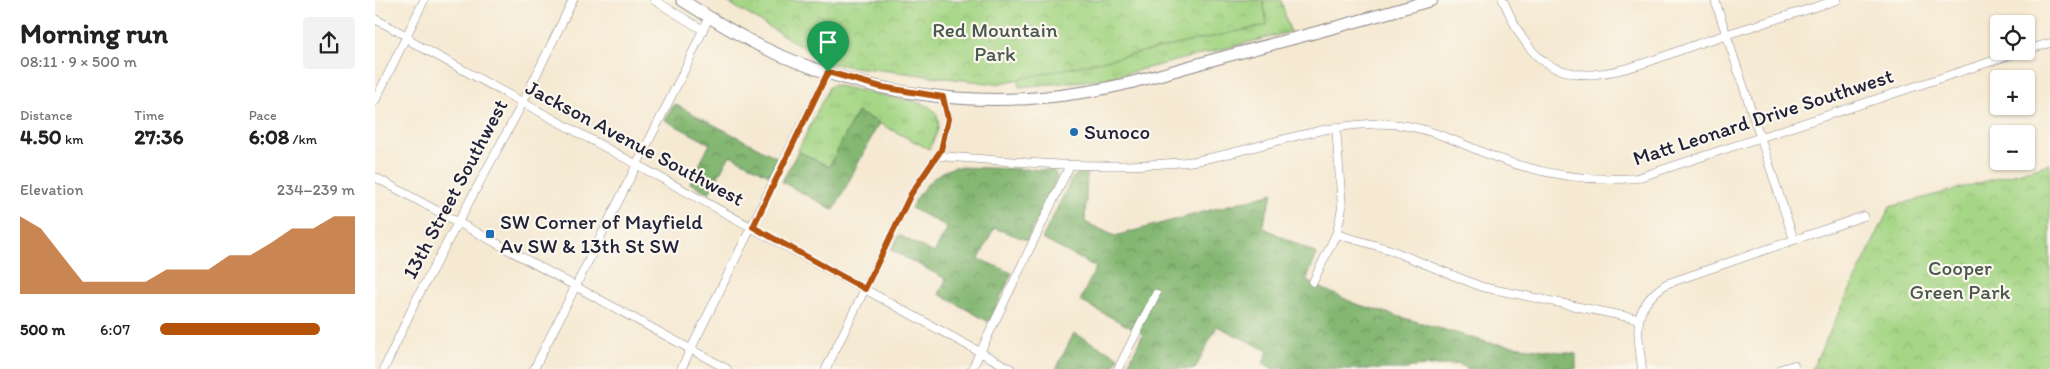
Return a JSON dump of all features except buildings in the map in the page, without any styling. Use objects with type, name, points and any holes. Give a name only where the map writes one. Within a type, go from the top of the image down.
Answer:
[{"type":"street","points":[[375,102],[424,0]]},
{"type":"street","name":"13th Street Southwest","points":[[384,369],[417,298],[522,103],[573,0]]},
{"type":"street","points":[[653,0],[703,30]]},
{"type":"street","points":[[682,0],[759,45],[828,72],[881,87],[943,97],[1020,99],[1079,93],[1158,75],[1432,0]]},
{"type":"street","points":[[1503,0],[1530,48],[1553,67],[1585,75],[1627,68],[1726,34],[1837,0]]},
{"type":"street","points":[[1715,0],[1794,240]]},
{"type":"street","points":[[534,369],[683,73],[709,17]]},
{"type":"street","name":"Jackson Avenue Southwest","points":[[375,18],[407,36],[412,42],[522,103],[637,163],[1011,369]]},
{"type":"street","name":"Matt Leonard Drive Southwest","points":[[2035,48],[2050,43]]},
{"type":"street","name":"Matt Leonard Drive Southwest","points":[[938,156],[1070,165],[1124,166],[1193,161],[1336,127],[1361,123],[1414,127],[1453,139],[1518,164],[1558,175],[1604,180],[1637,178],[1997,60]]},
{"type":"street","points":[[681,369],[717,293],[753,227],[828,72]]},
{"type":"street","points":[[826,369],[911,194],[938,156],[945,140],[948,119],[943,97]]},
{"type":"street","points":[[1313,282],[1336,234],[1342,208],[1336,127]]},
{"type":"street","points":[[972,369],[1070,165]]},
{"type":"street","points":[[375,176],[727,369]]},
{"type":"street","points":[[1642,369],[1638,319],[1651,294],[1666,284],[1864,216]]},
{"type":"street","points":[[1336,234],[1388,249],[1482,287],[1638,319]]},
{"type":"street","points":[[1118,369],[1156,294]]},
{"type":"street","points":[[1781,369],[1793,365]]},
{"type":"green space","name":"Red Mountain Park","points":[[724,0],[1263,0],[1267,25],[996,84],[831,64]]},
{"type":"green space","points":[[1167,0],[1281,0],[1290,32],[1104,79],[1019,87],[1020,49]]},
{"type":"green space","points":[[833,85],[922,103],[930,107],[938,117],[939,123],[936,135],[929,149],[857,112],[829,167],[798,151],[829,87]]},
{"type":"green space","points":[[674,104],[778,158],[769,175],[730,155],[709,193],[690,183],[710,144],[665,120]]},
{"type":"green space","points":[[857,112],[879,123],[834,210],[782,182],[798,151],[829,167]]},
{"type":"green space","name":"Cooper Green Park","points":[[2050,164],[2050,369],[1812,369],[1890,207],[2028,170],[2035,170],[2035,168]]},
{"type":"green space","points":[[954,167],[1053,170],[1057,178],[1027,240],[994,228],[979,259],[1012,273],[989,322],[939,294],[946,279],[891,250],[899,235],[934,253],[948,227],[911,208],[933,178]]},
{"type":"green space","points":[[1078,174],[1087,174],[1085,222],[1115,236],[1273,193],[1262,227],[1317,254],[1306,281],[1356,304],[1490,343],[1576,354],[1576,369],[1468,369],[1459,364],[1410,367],[1408,369],[1272,369],[1263,363],[1268,351],[1217,326],[1195,369],[1126,369],[1143,334],[1080,301],[1096,267],[1042,239],[1072,178]]},
{"type":"green space","points":[[1074,333],[1119,357],[1113,369],[1056,369]]},
{"type":"place","name":"Sunoco","points":[[1074,132]]},
{"type":"place","name":"SW Corner of Mayfield Av SW & 13th St SW","points":[[490,234]]},
{"type":"route","points":[[828,72],[881,87],[943,97],[947,111],[947,129],[941,150],[934,163],[911,194],[865,289],[753,227],[828,72]]}]
